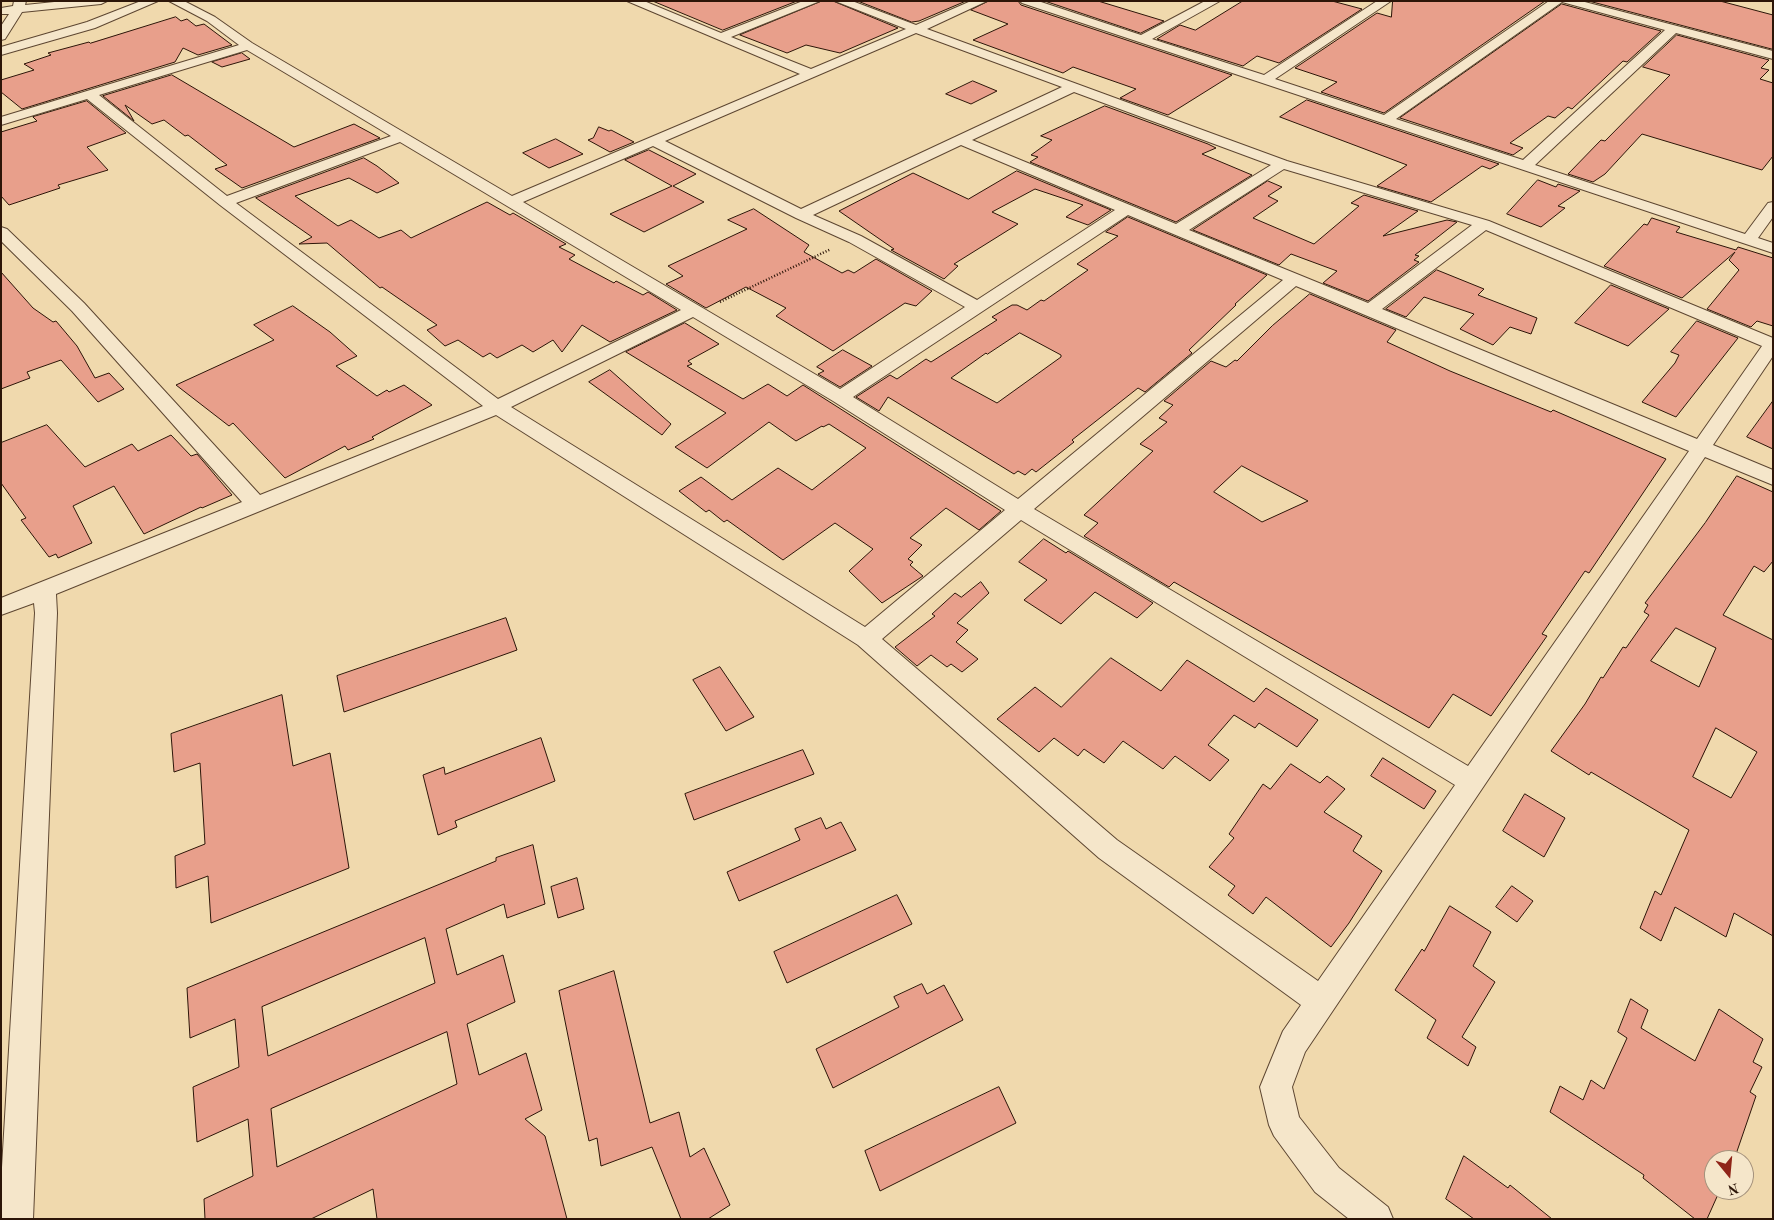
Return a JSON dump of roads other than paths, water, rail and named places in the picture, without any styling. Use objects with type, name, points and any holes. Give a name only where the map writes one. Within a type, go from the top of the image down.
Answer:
[{"type":"street","points":[[1,11],[19,5],[101,1]]},
{"type":"street","points":[[1,51],[91,26],[152,1]]},
{"type":"street","points":[[175,1],[211,19],[248,46],[840,397],[1020,510],[1473,782]]},
{"type":"street","points":[[633,1],[812,74]]},
{"type":"street","points":[[720,37],[814,1]]},
{"type":"street","points":[[841,1],[1282,164],[1484,224],[1772,344],[1294,1042],[1276,1087],[1285,1125],[1327,1180],[1376,1219]]},
{"type":"street","points":[[511,202],[982,1]]},
{"type":"street","points":[[1026,1],[1773,248]]},
{"type":"street","points":[[1140,40],[1214,1]]},
{"type":"street","points":[[1264,81],[1385,1]]},
{"type":"street","points":[[1385,120],[1557,1]]},
{"type":"street","points":[[1567,1],[1773,55]]},
{"type":"street","points":[[1,36],[19,5]]},
{"type":"street","points":[[1525,166],[1673,29]]},
{"type":"street","points":[[1,121],[248,46]]},
{"type":"street","points":[[801,215],[1073,87]]},
{"type":"street","points":[[89,94],[225,202],[497,407],[866,639],[1108,849],[1322,1002]]},
{"type":"street","points":[[225,202],[402,137]]},
{"type":"street","points":[[960,140],[1773,478]]},
{"type":"street","points":[[654,141],[801,215],[855,239],[977,307]]},
{"type":"street","points":[[1178,230],[1282,164]]},
{"type":"street","points":[[1748,240],[1773,206]]},
{"type":"street","points":[[840,397],[1127,209]]},
{"type":"street","points":[[1370,310],[1484,224]]},
{"type":"street","points":[[1,232],[78,307],[257,505]]},
{"type":"street","points":[[866,639],[1294,278]]},
{"type":"street","points":[[1,606],[257,505],[497,407],[694,310]]},
{"type":"street","points":[[16,1219],[46,613],[45,590]]}]
